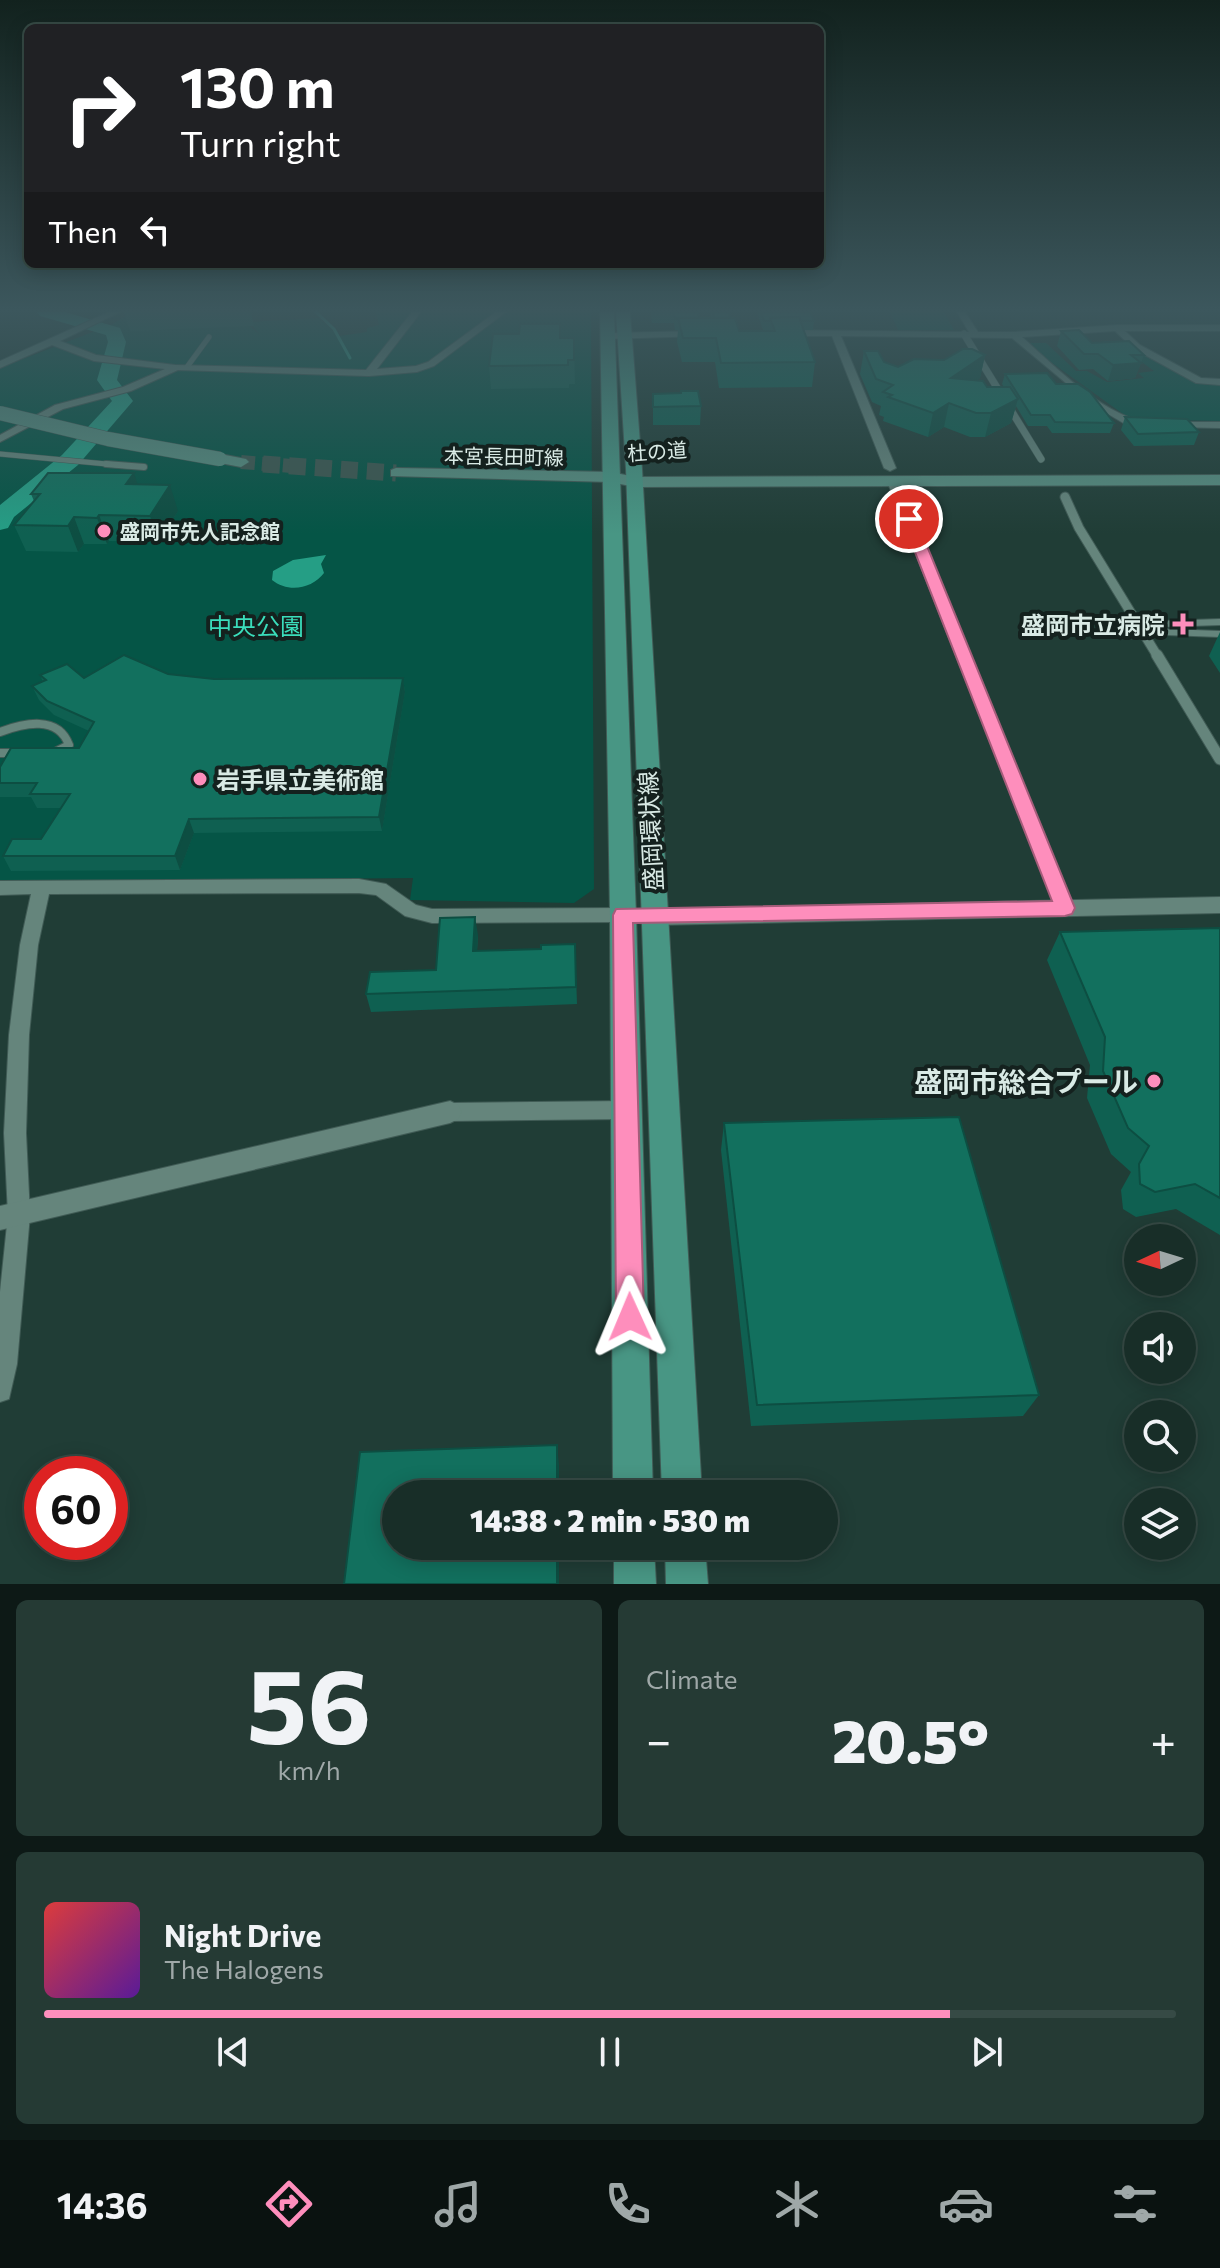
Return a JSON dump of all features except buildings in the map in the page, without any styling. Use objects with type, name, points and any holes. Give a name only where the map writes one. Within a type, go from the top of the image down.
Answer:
[{"type":"main road","name":"盛岡環状線","points":[[608,386],[611,477],[638,916],[681,1480]]},
{"type":"main road","name":"盛岡環状線","points":[[628,386],[634,476],[638,916],[626,1110],[633,1480]]},
{"type":"main road","points":[[0,413],[108,439],[241,462]]},
{"type":"main road","name":"杜の道","points":[[611,477],[1220,469]]},
{"type":"main road","name":"本宮長田町線","points":[[396,473],[611,477]]},
{"type":"main road","name":"杜の道","points":[[892,474],[1220,480]]},
{"type":"main road","points":[[634,1560],[635,1584]]},
{"type":"main road","points":[[686,1560],[687,1584]]},
{"type":"street","points":[[0,439],[59,407],[135,386]]},
{"type":"street","points":[[856,386],[1065,908]]},
{"type":"street","points":[[996,386],[1041,459]]},
{"type":"street","points":[[1075,386],[1123,422],[1151,425]]},
{"type":"street","points":[[1167,425],[1220,425]]},
{"type":"street","points":[[1065,497],[1079,528],[1220,759]]},
{"type":"street","points":[[0,888],[359,886],[380,889],[411,911],[432,916],[638,916],[1220,905]]},
{"type":"street","points":[[0,1390],[5,1364],[19,1035],[29,945],[37,902],[43,888]]},
{"type":"street","points":[[9,1217],[450,1112],[626,1110]]},
{"type":"lane","points":[[0,454],[144,467]]},
{"type":"lane","points":[[1220,622],[1161,624],[1166,632],[1174,635],[1220,634]]},
{"type":"lane","points":[[0,732],[27,723],[39,723],[49,725],[67,737],[69,745],[44,753]]},
{"type":"lane","points":[[0,753],[30,753]]},
{"type":"green space","name":"中央公園","points":[[0,386],[591,386],[594,889],[574,903],[410,900],[413,878],[0,882]]},
{"type":"green space","points":[[1084,386],[1220,386],[1220,421],[1130,419]]},
{"type":"shaded area","points":[[326,555],[321,564],[324,573],[313,583],[292,588],[272,580],[273,571],[293,560]]},
{"type":"waterway","points":[[0,523],[3,514],[70,460],[123,401],[112,386]]},
{"type":"tunnel","points":[[241,462],[282,465]]},
{"type":"tunnel","points":[[263,464],[282,465]]},
{"type":"tunnel","points":[[282,465],[396,473]]},
{"type":"tunnel","points":[[282,465],[291,466]]},
{"type":"place","name":"盛岡市先人記念館","points":[[104,531]]},
{"type":"place","name":"盛岡市立病院","points":[[1183,624]]},
{"type":"place","name":"岩手県立美術館","points":[[200,779]]},
{"type":"place","name":"盛岡市総合プール","points":[[1154,1081]]},
{"type":"route","points":[[630,1317],[623,915],[654,917],[1065,908],[909,519]]}]
